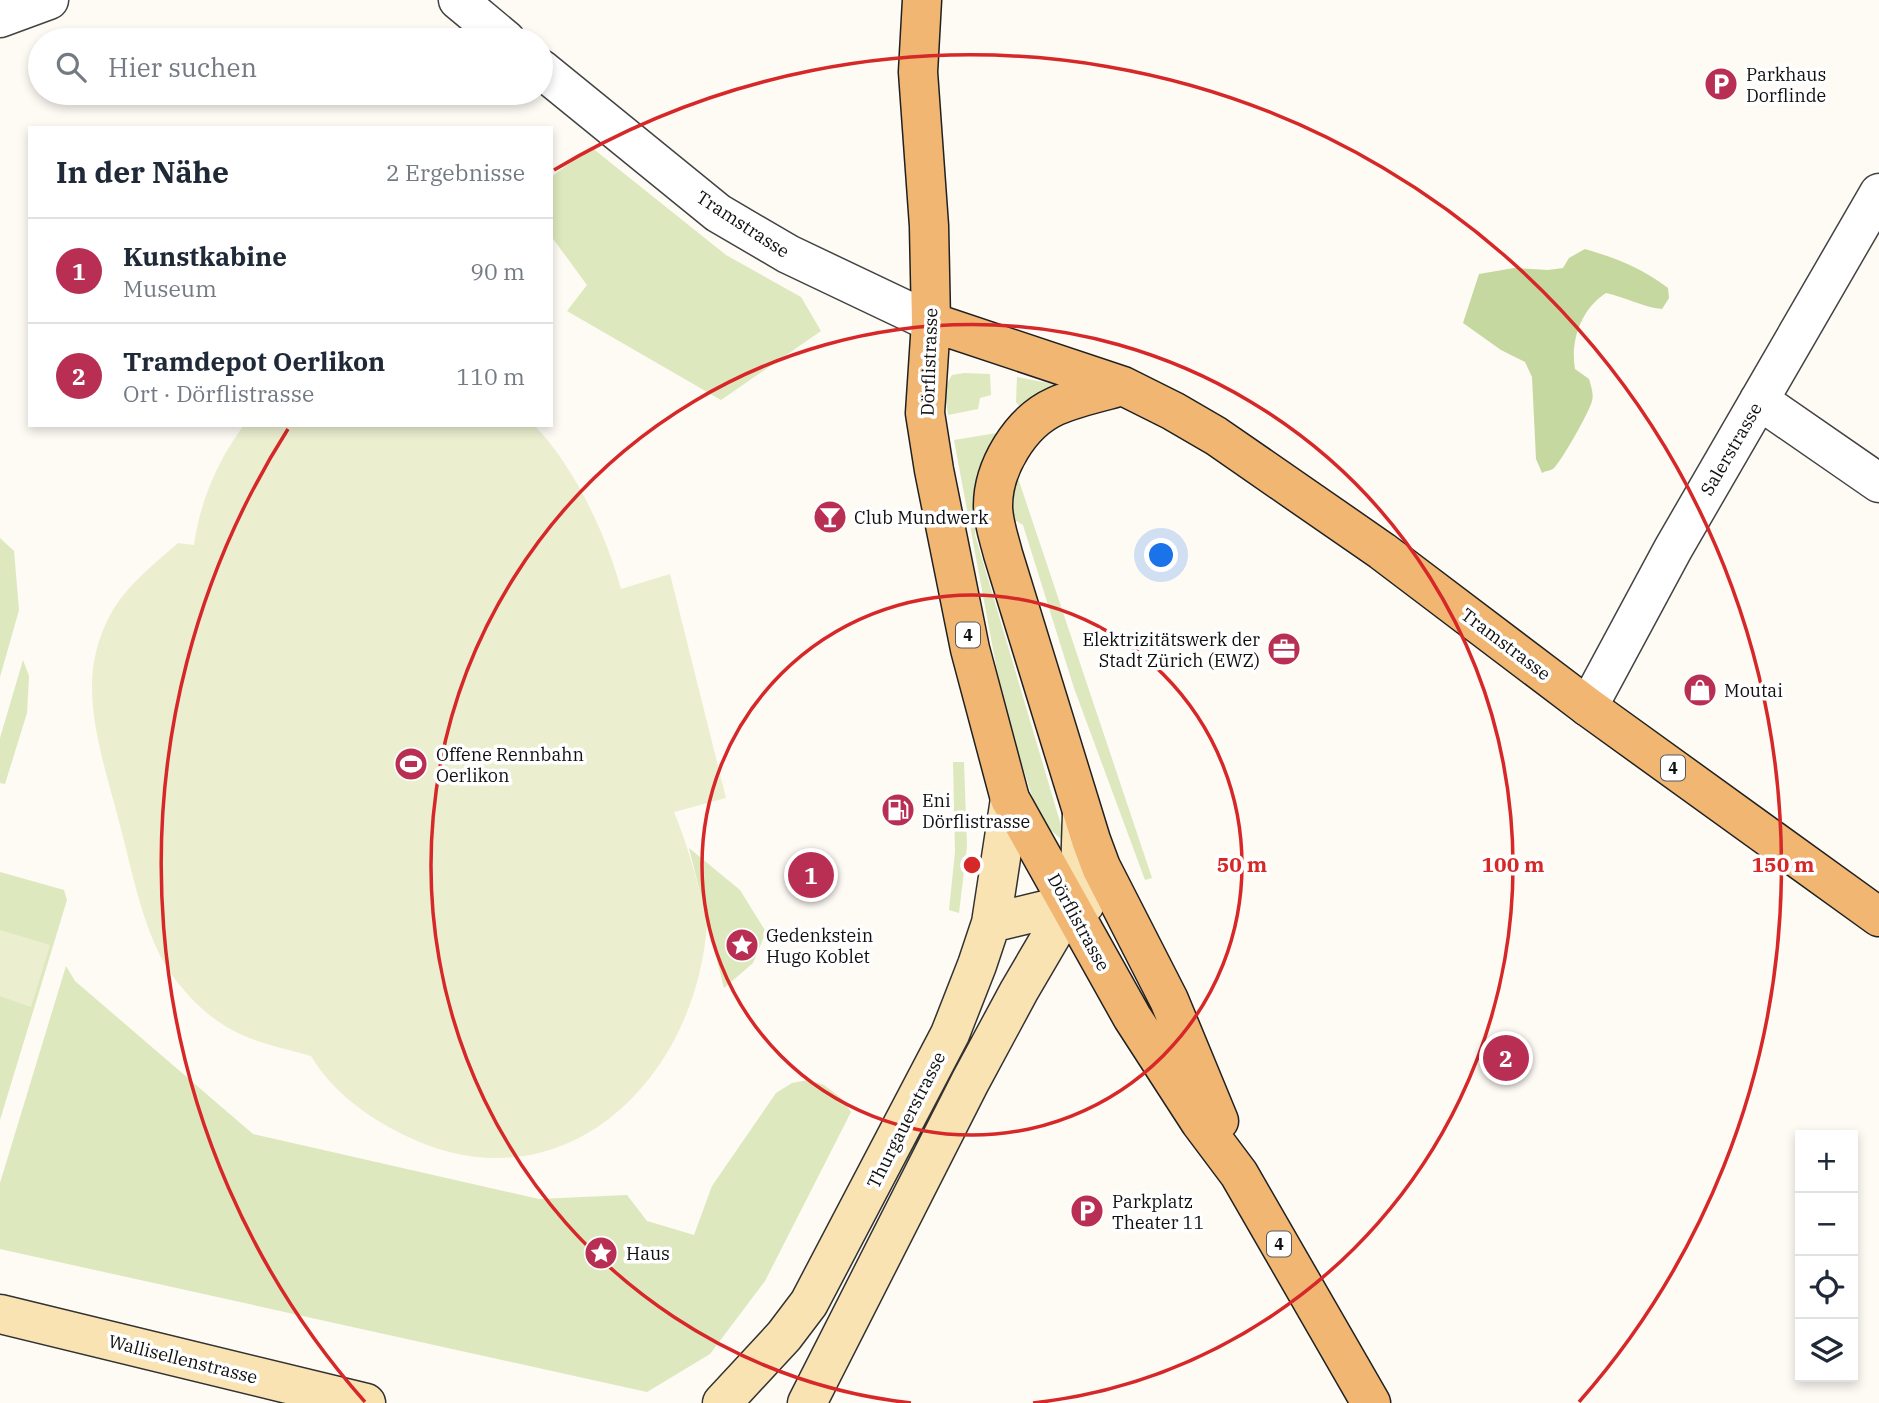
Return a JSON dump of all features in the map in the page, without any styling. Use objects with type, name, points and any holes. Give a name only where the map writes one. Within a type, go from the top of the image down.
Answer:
[{"type":"main road","name":"Dörflistrasse","points":[[922,0],[918,72],[929,226],[931,322],[925,413],[970,649],[1010,799],[1132,1017],[1200,1122],[1227,1157],[1371,1403]]},
{"type":"main road","name":"Tramstrasse","points":[[931,322],[1123,386],[1216,436],[1381,551],[1588,707],[1879,917]]},
{"type":"main road","name":"Dörflistrasse","points":[[1123,386],[1054,407],[1022,431],[1009,450],[994,489],[995,525],[1101,867],[1169,1000],[1218,1114],[1227,1157]]},
{"type":"main road","name":"Thurgauerstrasse","points":[[722,1403],[784,1336],[809,1303],[950,1034],[991,923],[1010,799]]},
{"type":"main road","points":[[807,1403],[970,1082],[1070,904],[1080,874],[1082,811]]},
{"type":"main road","points":[[991,923],[1070,904],[1122,906]]},
{"type":"main road","name":"Wallisellenstrasse","points":[[0,1314],[366,1403]]},
{"type":"street","points":[[0,18],[49,0]]},
{"type":"street","points":[[457,0],[491,28]]},
{"type":"street","name":"Tramstrasse","points":[[553,79],[718,213],[788,254],[931,322]]},
{"type":"street","name":"Salerstrasse","points":[[1588,707],[1673,549],[1879,193]]},
{"type":"street","points":[[1759,400],[1879,483]]},
{"type":"green space","points":[[591,147],[726,255],[801,297],[821,331],[721,400],[567,311],[587,285],[553,239],[553,176]]},
{"type":"green space","points":[[1585,249],[1648,274],[1668,288],[1669,298],[1662,309],[1606,293],[1590,308],[1579,326],[1574,358],[1575,369],[1589,379],[1592,401],[1562,458],[1553,469],[1542,473],[1536,459],[1532,377],[1525,362],[1501,350],[1463,323],[1479,274],[1514,268],[1563,268],[1569,258]]},
{"type":"green space","points":[[990,374],[991,395],[980,398],[978,409],[948,415],[947,385],[952,375]]},
{"type":"green space","points":[[1017,377],[1059,385],[1024,412],[1016,402]]},
{"type":"green space","name":"Offene Rennbahn Oerlikon","points":[[243,427],[536,427],[562,460],[587,502],[607,546],[621,589],[670,574],[726,798],[674,812],[692,862],[707,920],[697,982],[677,1035],[647,1081],[610,1118],[565,1144],[515,1157],[460,1154],[402,1134],[351,1101],[319,1069],[311,1056],[264,1043],[223,1025],[196,1003],[164,963],[138,894],[98,741],[92,695],[93,673],[102,633],[127,590],[178,543],[194,545],[206,497],[226,452]]},
{"type":"green space","points":[[1003,432],[981,475],[975,535],[1063,832],[1061,839],[1040,821],[1004,708],[954,440]]},
{"type":"green space","points":[[1011,468],[1018,478],[1152,878],[1145,880],[1074,688],[1023,525],[1010,517]]},
{"type":"green space","points":[[0,538],[14,551],[19,610],[0,677]]},
{"type":"green space","points":[[23,660],[29,676],[27,713],[5,784],[0,783],[0,738]]},
{"type":"green space","points":[[953,762],[964,762],[967,846],[959,913],[949,910],[955,852]]},
{"type":"green space","points":[[689,848],[740,890],[766,932],[753,963],[724,988]]},
{"type":"green space","points":[[0,872],[64,890],[67,900],[0,1120]]},
{"type":"green space","points":[[0,930],[50,945],[31,1007],[0,996]]},
{"type":"green space","points":[[66,966],[75,981],[253,1134],[539,1199],[627,1195],[647,1221],[694,1235],[712,1186],[776,1093],[792,1083],[808,1080],[824,1085],[841,1098],[851,1112],[765,1281],[710,1354],[647,1392],[0,1249],[0,1183]]},
{"type":"place","name":"Parkhaus Dorflinde","points":[[1721,84]]},
{"type":"place","name":"Club Mundwerk","points":[[830,517]]},
{"type":"place","name":"Elektrizitätswerk der Stadt Zürich (EWZ)","points":[[1284,649]]},
{"type":"place","name":"Moutai","points":[[1700,690]]},
{"type":"place","name":"Offene Rennbahn Oerlikon","points":[[411,764]]},
{"type":"place","name":"Eni Dörflistrasse","points":[[898,810]]},
{"type":"place","name":"Kunstkabine","points":[[811,875]]},
{"type":"place","name":"Gedenkstein Hugo Koblet","points":[[742,945]]},
{"type":"place","name":"Tramdepot Oerlikon","points":[[1506,1058]]},
{"type":"place","name":"Parkplatz Theater 11","points":[[1087,1211]]},
{"type":"place","name":"Haus","points":[[601,1253]]}]
